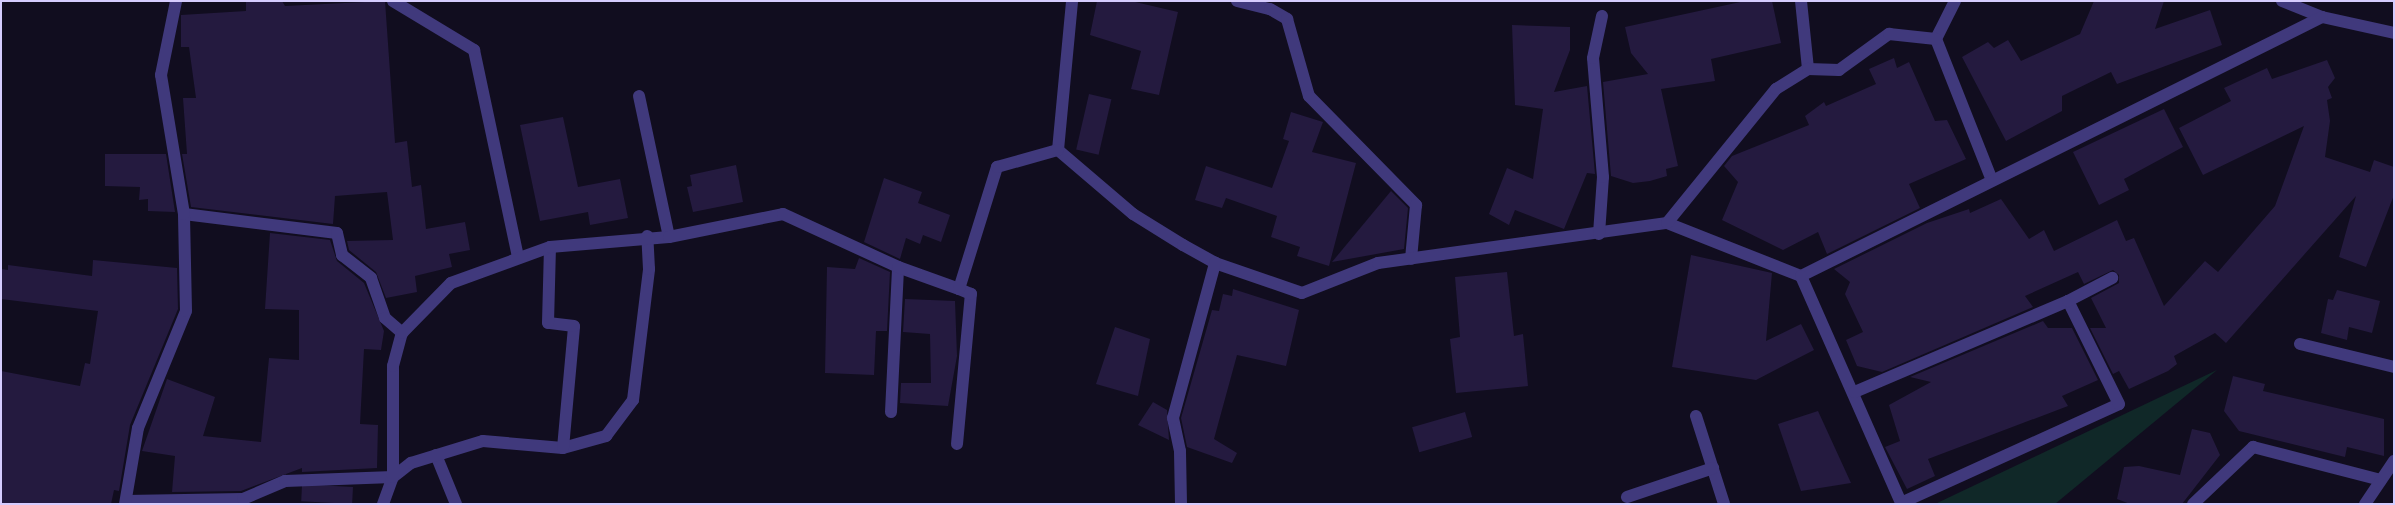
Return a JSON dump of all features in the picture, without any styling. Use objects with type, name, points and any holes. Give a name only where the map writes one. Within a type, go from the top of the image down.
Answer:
[{"type":"street","points":[[176,1],[160,75],[184,214],[186,311],[138,428],[125,502],[243,499],[285,481],[393,477],[411,463],[482,440],[563,448],[606,436],[633,400],[649,269],[647,236]]},
{"type":"street","points":[[393,1],[474,50],[518,257]]},
{"type":"street","points":[[1058,150],[1072,1]]},
{"type":"street","points":[[1237,1],[1256,3],[1287,19],[1309,96],[1416,204],[1411,259]]},
{"type":"street","points":[[1801,1],[1808,69]]},
{"type":"street","points":[[1955,1],[1936,39],[1991,178]]},
{"type":"street","points":[[2282,1],[2322,18],[2394,33]]},
{"type":"street","points":[[1599,234],[1603,177],[1593,58],[1602,16]]},
{"type":"street","points":[[1801,276],[1991,178],[2322,18]]},
{"type":"street","points":[[1667,223],[1776,90],[1808,69],[1839,70],[1890,34],[1936,39]]},
{"type":"street","points":[[639,96],[669,237]]},
{"type":"street","points":[[1058,150],[1133,214],[1215,263],[1302,293],[1378,263],[1599,234],[1667,223],[1801,276],[1855,392],[1901,504],[2119,404],[2068,300]]},
{"type":"street","points":[[959,289],[997,167],[1058,150]]},
{"type":"street","points":[[184,214],[337,233],[342,255],[371,278],[385,318],[402,333]]},
{"type":"street","points":[[383,504],[393,477],[393,366],[402,333],[451,283],[518,257],[550,247],[647,236],[669,237],[782,214],[898,267],[971,294],[957,444]]},
{"type":"street","points":[[550,247],[548,323],[574,326],[563,448]]},
{"type":"street","points":[[1181,504],[1180,451],[1173,418],[1215,263]]},
{"type":"street","points":[[892,412],[898,267]]},
{"type":"street","points":[[1855,392],[2068,300],[2112,278]]},
{"type":"street","points":[[2300,344],[2394,366]]},
{"type":"street","points":[[1696,416],[1724,504]]},
{"type":"street","points":[[2193,504],[2253,447],[2380,480]]},
{"type":"street","points":[[436,455],[456,504]]},
{"type":"street","points":[[2365,504],[2394,461]]},
{"type":"street","points":[[1627,497],[1713,468]]},
{"type":"green space","points":[[2217,370],[2055,504],[1935,504]]},
{"type":"building","points":[[246,1],[282,1],[285,6],[385,1],[395,143],[407,141],[412,187],[421,185],[426,229],[465,222],[470,250],[449,254],[452,267],[415,276],[417,292],[386,298],[376,272],[349,250],[347,241],[393,240],[387,192],[335,196],[333,224],[191,207],[182,154],[187,154],[183,98],[196,98],[189,47],[181,47],[181,15],[246,11]]},
{"type":"building","points":[[1097,1],[1131,1],[1178,12],[1159,95],[1131,89],[1141,51],[1090,35]]},
{"type":"building","points":[[1745,1],[1772,1],[1781,43],[1711,59],[1715,81],[1661,89],[1678,166],[1666,169],[1667,176],[1650,181],[1633,183],[1611,176],[1603,82],[1648,74],[1631,53],[1625,27]]},
{"type":"building","points":[[2094,1],[2164,1],[2155,29],[2210,10],[2222,45],[2117,84],[2111,72],[2062,96],[2062,111],[2006,141],[1962,57],[1988,42],[1994,48],[2008,40],[2021,61],[2080,34]]},
{"type":"building","points":[[1512,25],[1570,27],[1570,50],[1554,92],[1587,86],[1595,174],[1587,173],[1564,229],[1515,210],[1509,225],[1489,214],[1507,168],[1533,179],[1543,109],[1515,105]]},
{"type":"building","points":[[1894,58],[1897,68],[1909,62],[1935,121],[1947,120],[1966,159],[1909,184],[1920,208],[1827,254],[1818,232],[1783,250],[1722,220],[1738,182],[1724,166],[1732,156],[1809,125],[1805,116],[1824,102],[1826,106],[1876,84],[1869,69]]},
{"type":"building","points":[[2327,60],[2335,78],[2328,87],[2332,98],[2327,100],[2330,121],[2325,157],[2370,172],[2374,160],[2394,167],[2394,195],[2366,267],[2339,257],[2356,196],[2226,343],[2215,333],[2174,356],[2177,364],[2168,371],[2129,389],[2119,371],[2113,374],[2090,328],[2106,328],[2091,298],[2119,283],[2119,275],[2113,270],[2084,284],[2078,272],[2025,296],[2033,307],[1882,372],[1857,366],[1846,340],[1863,332],[1845,294],[1850,282],[1834,269],[1927,223],[1969,209],[1970,213],[2001,199],[2029,239],[2044,230],[2054,251],[2117,220],[2126,241],[2134,238],[2164,306],[2205,261],[2218,272],[2275,206],[2304,126],[2203,175],[2179,128],[2231,101],[2224,88],[2267,68],[2272,79]]},
{"type":"building","points":[[1089,94],[1111,99],[1099,155],[1076,150]]},
{"type":"building","points":[[2164,109],[2183,147],[2124,179],[2129,190],[2099,205],[2073,152]]},
{"type":"building","points":[[1291,112],[1323,122],[1312,152],[1356,163],[1329,266],[1297,256],[1300,247],[1271,237],[1277,216],[1226,198],[1222,208],[1195,200],[1206,166],[1272,188],[1289,141],[1283,139]]},
{"type":"building","points":[[563,117],[578,187],[620,179],[628,218],[590,225],[588,212],[540,221],[520,125]]},
{"type":"building","points":[[105,154],[166,154],[175,212],[148,211],[148,199],[139,200],[140,187],[105,186]]},
{"type":"building","points":[[736,165],[743,202],[693,212],[687,187],[692,186],[690,175]]},
{"type":"building","points":[[884,178],[922,192],[918,203],[950,215],[941,242],[923,235],[920,244],[906,238],[900,259],[864,242]]},
{"type":"building","points":[[1391,191],[1408,208],[1404,249],[1332,262]]},
{"type":"building","points":[[270,233],[330,240],[337,261],[364,283],[384,331],[381,350],[364,349],[360,424],[378,425],[377,468],[302,472],[302,468],[241,491],[172,492],[175,456],[142,451],[167,379],[215,397],[203,436],[261,442],[269,358],[299,360],[299,310],[265,309]]},
{"type":"building","points":[[1691,255],[1772,273],[1766,341],[1801,324],[1814,350],[1756,380],[1672,367]]},
{"type":"building","points":[[859,258],[890,272],[887,331],[876,331],[874,375],[825,373],[827,267],[855,269]]},
{"type":"building","points":[[93,260],[177,268],[178,309],[130,425],[119,491],[114,490],[111,504],[1,504],[1,371],[80,386],[85,363],[90,364],[98,311],[1,299],[1,269],[8,270],[8,265],[92,276]]},
{"type":"building","points":[[1507,272],[1514,336],[1523,334],[1528,386],[1456,393],[1450,339],[1460,337],[1455,277]]},
{"type":"building","points":[[1233,289],[1299,310],[1286,366],[1237,355],[1214,439],[1237,453],[1232,463],[1187,447],[1181,418],[1212,310],[1219,311],[1223,294],[1232,296]]},
{"type":"building","points":[[2337,290],[2380,301],[2372,333],[2349,327],[2347,340],[2321,333],[2328,299],[2333,300]]},
{"type":"building","points":[[905,299],[955,301],[957,356],[948,406],[900,403],[901,383],[931,383],[930,334],[903,332]]},
{"type":"building","points":[[2043,321],[2048,328],[2072,328],[2098,380],[2062,396],[2068,406],[1928,459],[1935,476],[1907,489],[1885,447],[1900,441],[1889,405],[1931,382],[1910,377]]},
{"type":"building","points":[[1115,327],[1150,339],[1138,396],[1096,384]]},
{"type":"building","points":[[2233,376],[2265,384],[2263,391],[2384,419],[2384,456],[2347,447],[2345,457],[2239,431],[2224,411]]},
{"type":"building","points":[[1153,402],[1167,410],[1169,440],[1138,425]]},
{"type":"building","points":[[1818,411],[1851,483],[1801,491],[1778,424]]},
{"type":"building","points":[[1465,412],[1472,437],[1419,452],[1412,427]]},
{"type":"building","points":[[2192,429],[2210,433],[2220,455],[2182,504],[2130,504],[2117,499],[2124,467],[2139,466],[2180,475]]},
{"type":"building","points":[[302,484],[353,487],[352,504],[301,501]]}]
